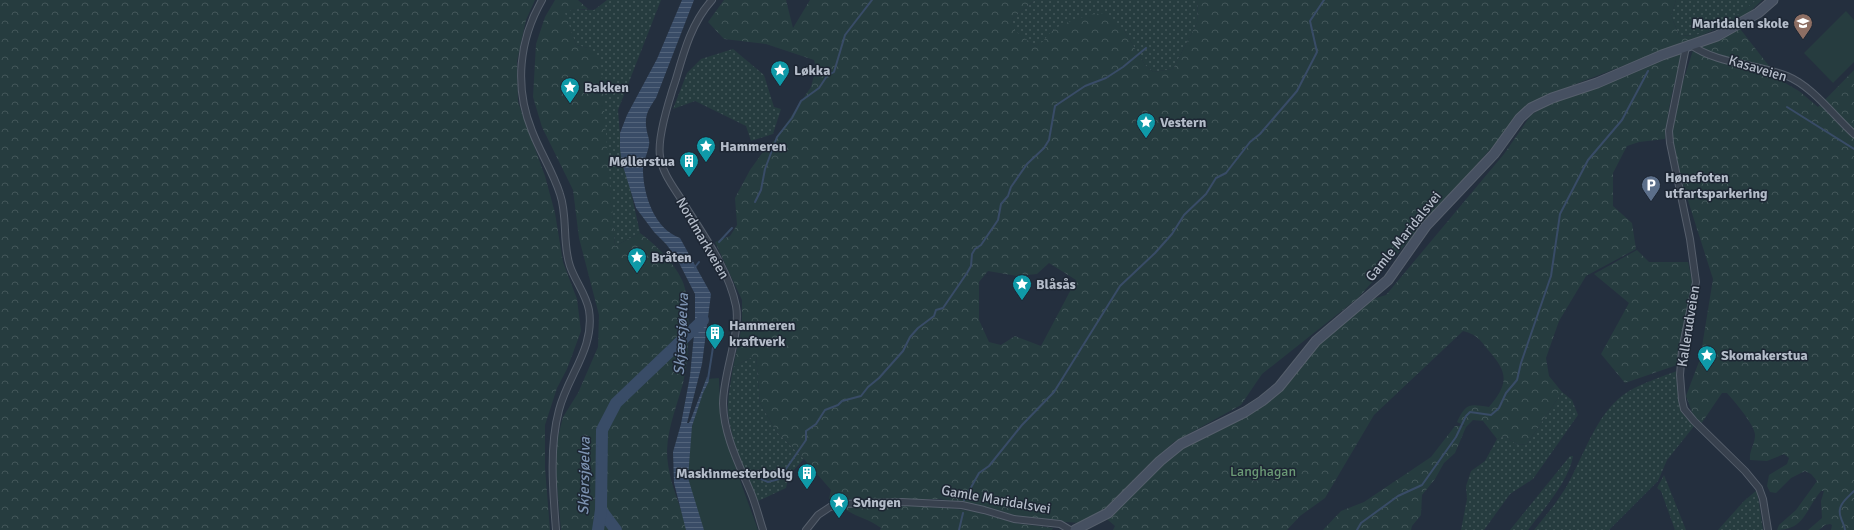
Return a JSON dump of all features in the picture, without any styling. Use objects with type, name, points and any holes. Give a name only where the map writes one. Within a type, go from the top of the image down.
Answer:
[{"type":"street","points":[[542,0],[530,25],[523,47],[521,68],[523,96],[532,131],[560,194],[565,219],[567,256],[588,304],[590,322],[586,346],[562,399],[556,424],[554,496],[556,530]]},
{"type":"street","name":"Nordmarkveien","points":[[712,0],[699,17],[684,52],[667,111],[660,155],[667,178],[719,263],[734,297],[737,320],[725,381],[724,412],[729,439],[751,493],[763,530]]},
{"type":"street","name":"Gamle Maridalsvei","points":[[1075,530],[1108,513],[1177,446],[1245,412],[1262,401],[1279,387],[1316,341],[1388,280],[1426,226],[1494,154],[1520,118],[1531,108],[1560,95],[1597,83],[1717,36],[1736,26],[1774,0]]},
{"type":"street","name":"Kasaveien","points":[[1689,46],[1704,53],[1789,77],[1806,87],[1854,134]]},
{"type":"street","name":"Kallerudveien","points":[[1689,46],[1669,131],[1670,143],[1690,239],[1696,282],[1682,350],[1680,375],[1682,400],[1684,409],[1694,421],[1745,471],[1759,488],[1763,499],[1768,530]]},
{"type":"street","name":"Gamle Maridalsvei","points":[[806,530],[818,515],[830,507],[842,504],[902,502],[962,505],[984,510],[1014,520],[1060,524],[1070,530]]},
{"type":"green space","points":[[0,0],[535,0],[526,20],[517,61],[518,102],[545,176],[555,213],[563,262],[577,299],[581,331],[567,369],[557,388],[545,425],[545,468],[550,530],[0,530]]},
{"type":"green space","points":[[555,0],[578,0],[588,9],[574,9],[565,13],[576,45],[588,48],[600,59],[615,246],[640,233],[658,248],[674,266],[685,289],[688,315],[687,360],[683,383],[671,425],[667,451],[669,471],[688,530],[561,530],[554,452],[563,417],[578,393],[598,347],[599,315],[579,238],[573,190],[542,127],[533,97],[536,44],[545,17]]},
{"type":"green space","points":[[607,0],[661,0],[618,110],[621,147],[640,233],[615,246],[609,179],[588,48],[576,45],[564,12],[574,9],[594,10]]},
{"type":"green space","points":[[724,0],[786,0],[793,28],[810,0],[1035,0],[1012,19],[1014,30],[1035,46],[1043,41],[1053,30],[1064,24],[1085,16],[1104,13],[1124,30],[1145,65],[1153,72],[1173,69],[1197,23],[1198,0],[1676,0],[1671,16],[1679,35],[1695,35],[1718,26],[1751,5],[1756,0],[1762,0],[1748,14],[1696,38],[1560,90],[1526,109],[1358,298],[1262,374],[1241,405],[1174,442],[1144,469],[1105,510],[1081,523],[1017,519],[978,507],[940,499],[829,499],[831,490],[804,459],[776,431],[760,403],[756,355],[733,367],[742,326],[742,300],[715,242],[730,236],[737,225],[735,198],[750,170],[765,149],[775,140],[811,87],[816,68],[814,60],[766,44],[724,39],[708,22]],"holes":[[[1049,263],[1076,280],[1041,346],[1015,336],[1001,345],[989,342],[979,320],[979,282],[988,271],[1017,276],[1037,274]]]},
{"type":"green space","points":[[1035,0],[1198,0],[1197,23],[1173,69],[1153,72],[1145,65],[1124,30],[1053,30],[1043,43],[1035,46],[1013,30],[1012,19]]},
{"type":"green space","points":[[1676,0],[1756,0],[1744,10],[1718,26],[1702,33],[1693,35],[1679,35],[1671,16]]},
{"type":"green space","points":[[1846,11],[1854,20],[1854,62],[1833,83],[1804,53]]},
{"type":"green space","points":[[1737,25],[1780,80],[1799,91],[1818,107],[1854,70],[1854,530],[1831,530],[1832,525],[1830,524],[1825,525],[1819,530],[1808,530],[1822,518],[1821,501],[1824,491],[1821,491],[1799,522],[1786,529],[1777,530],[1779,525],[1796,510],[1817,481],[1811,474],[1805,471],[1791,478],[1776,493],[1770,492],[1767,486],[1769,475],[1787,464],[1789,458],[1784,454],[1767,461],[1750,460],[1750,453],[1755,439],[1752,425],[1727,393],[1722,393],[1701,424],[1693,415],[1686,396],[1700,359],[1713,279],[1669,141],[1672,116],[1695,44]]},
{"type":"green space","name":"Langhagan","points":[[1687,48],[1678,70],[1672,93],[1665,139],[1639,142],[1627,146],[1613,173],[1613,206],[1632,223],[1636,249],[1586,276],[1559,321],[1546,358],[1549,376],[1562,392],[1527,444],[1518,445],[1504,436],[1497,439],[1483,421],[1473,420],[1466,427],[1455,453],[1444,463],[1435,479],[1422,495],[1421,515],[1412,526],[1411,530],[1323,530],[1341,511],[1364,502],[1431,457],[1455,426],[1465,426],[1457,422],[1466,408],[1472,405],[1489,407],[1500,392],[1504,379],[1503,373],[1496,359],[1478,338],[1463,331],[1374,415],[1325,498],[1300,516],[1287,530],[1113,530],[1115,526],[1108,520],[1106,511],[1174,449],[1272,394],[1325,338],[1369,300],[1386,295],[1504,154],[1531,115],[1558,98]]},
{"type":"green space","points":[[733,49],[764,75],[774,107],[781,109],[773,134],[751,141],[746,126],[695,101],[673,109],[687,73],[701,59]]},
{"type":"green space","points":[[1637,250],[1649,262],[1688,262],[1694,290],[1680,364],[1625,383],[1601,354],[1629,303],[1594,274]]},
{"type":"green space","points":[[756,355],[760,403],[776,431],[804,459],[789,475],[786,488],[756,502],[736,447],[730,425],[728,407],[733,367]]},
{"type":"green space","points":[[1680,370],[1680,399],[1685,411],[1695,425],[1667,460],[1658,481],[1609,530],[1534,530],[1554,506],[1570,480],[1594,431],[1618,399],[1629,391],[1648,382]]},
{"type":"green space","points":[[719,378],[723,417],[732,456],[758,530],[702,530],[690,503],[686,468],[687,453],[693,423],[706,379]]},
{"type":"green space","points":[[1562,392],[1572,400],[1578,415],[1533,479],[1510,494],[1484,530],[1461,530],[1467,499],[1466,486],[1471,471],[1485,461],[1497,439],[1504,436],[1518,445],[1527,444]]},
{"type":"green space","points":[[1570,456],[1573,456],[1571,466],[1561,485],[1528,530],[1510,530]]},
{"type":"green space","points":[[1664,475],[1686,530],[1675,530],[1661,491],[1657,488]]},
{"type":"green space","points":[[1757,490],[1763,530],[1718,530],[1744,501]]},
{"type":"green space","points":[[852,505],[937,506],[977,512],[1015,523],[1053,528],[1052,530],[880,530],[881,528],[876,525],[843,508]]},
{"type":"water","points":[[682,0],[694,0],[656,98],[647,114],[646,127],[649,143],[643,165],[643,172],[646,192],[652,211],[671,234],[680,238],[711,294],[702,364],[687,423],[689,423],[691,419],[707,377],[709,381],[703,393],[692,426],[688,478],[704,530],[686,530],[674,483],[673,452],[681,424],[690,376],[695,324],[695,294],[676,257],[654,232],[636,208],[622,163],[620,149],[620,133],[627,115],[657,59]]},
{"type":"waterway","points":[[755,202],[761,190],[765,169],[777,137],[792,118],[801,101],[819,88],[827,76],[834,72],[845,35],[872,0]]},
{"type":"waterway","points":[[964,500],[979,473],[989,466],[1022,425],[1054,392],[1120,286],[1155,253],[1172,234],[1184,215],[1206,194],[1216,178],[1226,173],[1250,142],[1260,134],[1297,91],[1317,52],[1310,21],[1324,0]]},
{"type":"waterway","points":[[749,474],[768,482],[779,479],[806,440],[806,431],[816,424],[825,410],[838,405],[842,401],[861,396],[868,387],[879,378],[903,351],[910,337],[918,328],[934,316],[936,310],[943,308],[967,273],[971,266],[972,254],[975,249],[981,245],[998,220],[1001,204],[1008,196],[1011,187],[1027,164],[1044,148],[1049,140],[1055,106],[1085,86],[1106,78],[1123,67],[1146,48]]},
{"type":"waterway","points":[[1357,530],[1361,523],[1398,496],[1422,485],[1456,437],[1466,416],[1470,412],[1491,415],[1499,408],[1506,393],[1517,380],[1521,363],[1551,276],[1560,214],[1588,160],[1622,120],[1648,71]]},
{"type":"waterway","points":[[1787,107],[1854,149]]},
{"type":"waterway","points":[[719,242],[732,228]]},
{"type":"waterway","points":[[695,267],[699,262]]},
{"type":"waterway","name":"Skjersjøelva","points":[[598,530],[601,510],[602,430],[616,403],[703,320]]},
{"type":"waterway","points":[[708,379],[714,341]]},
{"type":"waterway","points":[[1845,530],[1841,520],[1840,510],[1845,500],[1854,491]]},
{"type":"waterway","points":[[601,510],[616,530]]},
{"type":"waterway","points":[[959,530],[963,513]]},
{"type":"place","name":"Maridalen skole","points":[[1803,40]]},
{"type":"place","name":"Løkka","points":[[780,87]]},
{"type":"place","name":"Bakken","points":[[570,104]]},
{"type":"place","name":"Vestern","points":[[1146,139]]},
{"type":"place","name":"Hammeren","points":[[706,163]]},
{"type":"place","name":"Møllerstua","points":[[689,178]]},
{"type":"place","name":"Hønefoten utfartsparkering","points":[[1651,202]]},
{"type":"place","name":"Bråten","points":[[637,274]]},
{"type":"place","name":"Blåsås","points":[[1022,301]]},
{"type":"place","name":"Hammeren kraftverk","points":[[715,350]]},
{"type":"place","name":"Skomakerstua","points":[[1707,372]]},
{"type":"place","name":"Maskinmesterbolig","points":[[807,490]]},
{"type":"place","name":"Svingen","points":[[839,519]]},
{"type":"water label","name":"Skjærsjøelva","points":[[681,334]]}]
